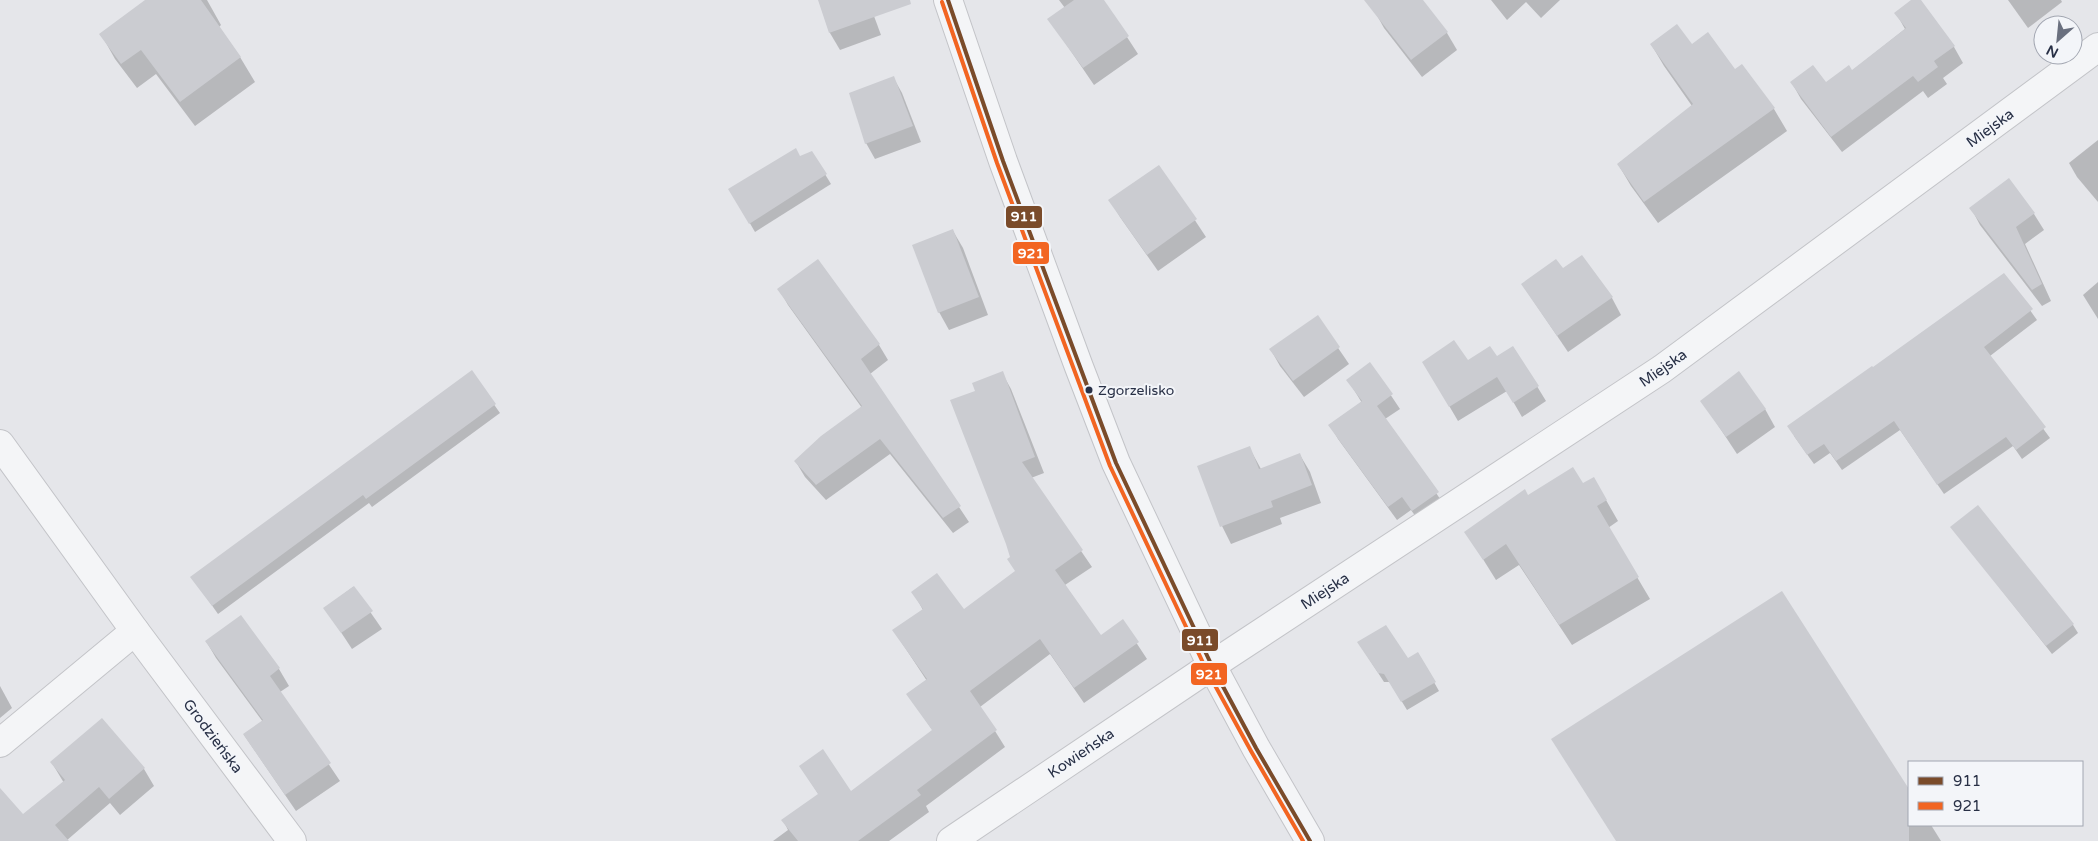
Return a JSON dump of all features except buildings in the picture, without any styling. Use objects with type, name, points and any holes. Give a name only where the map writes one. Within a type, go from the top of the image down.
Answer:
[{"type":"street","points":[[948,0],[1006,170],[1116,463],[1212,666],[1256,748],[1310,841]]},
{"type":"street","name":"Miejska","points":[[1212,666],[1662,369],[2098,47]]},
{"type":"street","name":"Grodzieńska","points":[[0,444],[135,631],[292,841]]},
{"type":"street","points":[[0,743],[135,631]]},
{"type":"street","name":"Kowieńska","points":[[951,841],[1212,666]]},
{"type":"transit line","name":"911","points":[[948,0],[1003,161],[1116,463],[1212,666],[1256,748],[1310,841]]},
{"type":"transit line","name":"921","points":[[942,2],[997,163],[1110,466],[1206,669],[1303,841]]},
{"type":"place","name":"Zgorzelisko","points":[[1089,390]]}]
